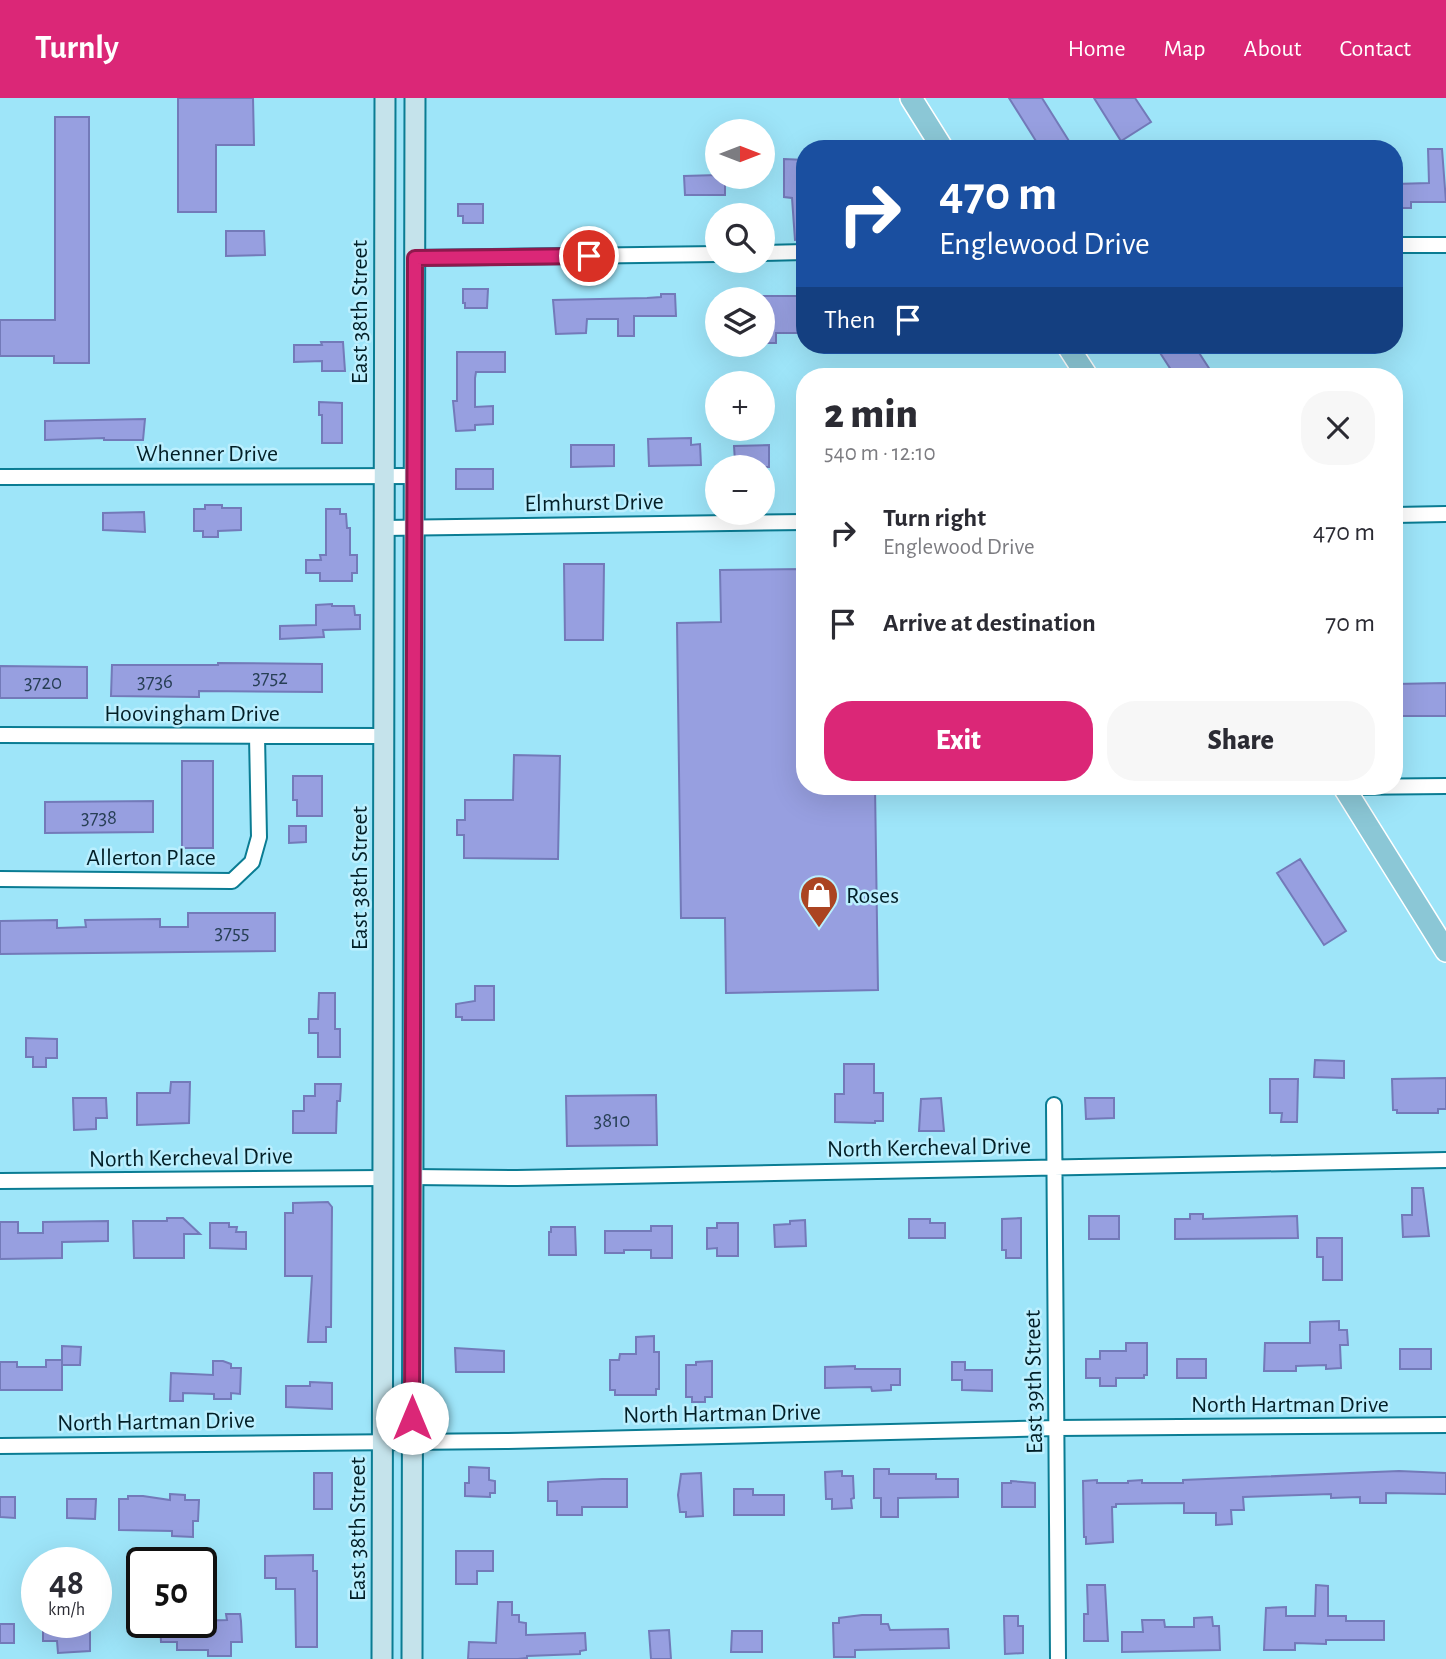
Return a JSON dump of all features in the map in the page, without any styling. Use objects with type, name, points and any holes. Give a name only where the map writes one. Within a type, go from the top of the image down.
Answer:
[{"type":"main road","name":"East 38th Street","points":[[382,1659],[385,98]]},
{"type":"main road","points":[[412,1659],[415,98]]},
{"type":"main road","points":[[911,98],[937,140]]},
{"type":"main road","points":[[1349,795],[1446,951]]},
{"type":"street","points":[[1403,245],[1446,245]]},
{"type":"street","points":[[775,253],[796,252]]},
{"type":"street","points":[[415,258],[705,254]]},
{"type":"street","name":"Whenner Drive","points":[[0,477],[414,475]]},
{"type":"street","points":[[1403,515],[1446,514]]},
{"type":"street","name":"Elmhurst Drive","points":[[384,528],[796,522]]},
{"type":"street","name":"Hoovingham Drive","points":[[0,735],[384,736]]},
{"type":"street","name":"Allerton Place","points":[[0,879],[232,881],[252,862],[259,837],[257,736]]},
{"type":"street","points":[[1403,786],[1446,786]]},
{"type":"street","name":"East 39th Street","points":[[1054,1105],[1058,1659]]},
{"type":"street","name":"North Kercheval Drive","points":[[412,1177],[508,1178],[1446,1160]]},
{"type":"street","name":"North Kercheval Drive","points":[[0,1181],[382,1178]]},
{"type":"street","name":"North Hartman Drive","points":[[0,1446],[533,1441],[1057,1428],[1446,1425]]},
{"type":"building","points":[[178,98],[253,98],[254,145],[216,145],[216,212],[178,212]]},
{"type":"building","points":[[1009,98],[1042,98],[1068,140],[1035,140]]},
{"type":"building","points":[[1094,98],[1135,98],[1151,122],[1120,140]]},
{"type":"building","points":[[55,117],[89,117],[89,363],[54,363],[54,356],[0,356],[0,320],[55,320]]},
{"type":"building","points":[[1428,149],[1442,149],[1446,202],[1411,202],[1411,208],[1403,208],[1403,184],[1429,183]]},
{"type":"building","points":[[784,159],[796,160],[796,240],[792,198],[784,197]]},
{"type":"building","points":[[705,175],[705,189],[725,189],[725,195],[685,195],[684,176]]},
{"type":"building","points":[[458,204],[483,204],[483,223],[463,223],[463,216],[458,216]]},
{"type":"building","points":[[226,231],[264,231],[265,255],[226,256]]},
{"type":"building","points":[[463,289],[488,289],[487,308],[465,308]]},
{"type":"building","points":[[661,294],[675,294],[676,316],[634,316],[634,336],[618,336],[618,319],[587,319],[586,333],[556,334],[553,300],[647,298],[661,297]]},
{"type":"building","points":[[775,296],[796,296],[796,333],[776,333],[776,343]]},
{"type":"building","points":[[321,342],[343,342],[345,371],[322,371],[322,361],[294,362],[294,345],[322,345]]},
{"type":"building","points":[[457,352],[505,352],[505,372],[476,372],[475,378],[475,407],[493,406],[493,424],[475,425],[475,430],[456,431],[453,401],[457,401]]},
{"type":"building","points":[[1161,354],[1200,354],[1209,368],[1170,368]]},
{"type":"building","points":[[319,402],[342,403],[342,443],[322,443]]},
{"type":"building","points":[[145,419],[143,440],[45,440],[45,421]]},
{"type":"building","points":[[691,438],[691,445],[700,444],[701,465],[649,466],[648,439]]},
{"type":"building","points":[[571,445],[614,445],[614,466],[571,467]]},
{"type":"building","points":[[769,445],[769,455],[735,455],[734,446]]},
{"type":"building","points":[[456,469],[493,469],[493,489],[456,489]]},
{"type":"building","points":[[205,505],[241,508],[241,530],[218,531],[218,537],[203,537],[203,531],[194,531],[194,509],[205,509]]},
{"type":"building","points":[[326,509],[340,509],[340,514],[346,514],[347,528],[350,528],[350,555],[357,555],[357,573],[352,573],[352,581],[320,581],[320,573],[306,573],[306,560],[321,560],[320,555],[326,555]]},
{"type":"building","points":[[144,512],[145,532],[103,530],[103,513]]},
{"type":"building","points":[[564,564],[604,564],[603,640],[565,640]]},
{"type":"building","points":[[796,569],[796,795],[875,795],[878,990],[726,993],[725,918],[681,918],[677,623],[721,622],[720,570]]},
{"type":"building","points":[[316,605],[354,606],[355,615],[360,615],[360,629],[323,630],[324,637],[280,639],[280,626],[316,625]]},
{"type":"building","points":[[322,664],[322,692],[199,691],[199,697],[111,696],[112,665]]},
{"type":"building","points":[[0,666],[87,667],[87,698],[0,698]]},
{"type":"building","points":[[1446,683],[1446,716],[1403,716],[1403,684]]},
{"type":"building","points":[[514,755],[560,756],[558,859],[464,858],[464,835],[457,835],[457,820],[465,820],[465,800],[513,800]]},
{"type":"building","points":[[182,761],[213,761],[213,848],[182,848]]},
{"type":"building","points":[[293,776],[322,776],[322,816],[297,816],[297,800],[293,800]]},
{"type":"building","points":[[153,801],[153,832],[45,833],[45,802]]},
{"type":"building","points":[[289,826],[306,826],[306,842],[289,843]]},
{"type":"building","points":[[1300,859],[1346,931],[1324,945],[1277,873]]},
{"type":"building","points":[[188,913],[275,913],[275,951],[0,954],[0,921],[57,920],[57,928],[86,927],[85,920],[160,919],[160,927],[188,927]]},
{"type":"building","points":[[475,986],[494,986],[494,1020],[462,1020],[462,1017],[456,1017],[456,1004],[475,1001]]},
{"type":"building","points":[[319,993],[335,993],[335,1029],[340,1029],[340,1057],[318,1057],[318,1033],[309,1033],[309,1019],[318,1019]]},
{"type":"building","points":[[26,1038],[57,1039],[57,1058],[46,1058],[46,1067],[33,1067],[33,1057],[26,1057]]},
{"type":"building","points":[[1315,1060],[1344,1061],[1344,1078],[1314,1077]]},
{"type":"building","points":[[844,1064],[874,1064],[874,1093],[883,1093],[883,1121],[835,1122],[835,1094],[844,1094]]},
{"type":"building","points":[[1446,1078],[1446,1109],[1438,1109],[1438,1113],[1397,1113],[1397,1110],[1393,1110],[1392,1079]]},
{"type":"building","points":[[1270,1079],[1298,1079],[1297,1122],[1281,1122],[1282,1113],[1270,1113]]},
{"type":"building","points":[[171,1082],[190,1082],[189,1123],[137,1125],[137,1093],[170,1093]]},
{"type":"building","points":[[315,1084],[341,1084],[340,1101],[337,1101],[336,1133],[293,1133],[293,1111],[304,1111],[304,1096],[315,1096]]},
{"type":"building","points":[[656,1095],[657,1145],[567,1146],[566,1096]]},
{"type":"building","points":[[73,1098],[106,1098],[107,1118],[96,1118],[96,1129],[74,1130]]},
{"type":"building","points":[[941,1098],[944,1131],[919,1131],[921,1099]]},
{"type":"building","points":[[1085,1098],[1114,1098],[1114,1118],[1086,1119]]},
{"type":"building","points":[[1412,1188],[1423,1188],[1429,1236],[1403,1237],[1402,1215],[1412,1215]]},
{"type":"building","points":[[328,1202],[332,1207],[331,1327],[326,1327],[326,1342],[308,1342],[312,1276],[285,1276],[285,1213],[293,1213],[293,1203]]},
{"type":"building","points":[[1190,1214],[1203,1214],[1203,1219],[1297,1216],[1298,1238],[1175,1239],[1175,1219],[1190,1219]]},
{"type":"building","points":[[1089,1216],[1119,1216],[1119,1239],[1089,1239]]},
{"type":"building","points":[[167,1218],[183,1218],[200,1234],[184,1234],[184,1258],[134,1258],[133,1221],[167,1221]]},
{"type":"building","points":[[1021,1218],[1021,1258],[1006,1258],[1006,1250],[1002,1250],[1002,1219]]},
{"type":"building","points":[[909,1219],[930,1219],[930,1223],[945,1223],[945,1238],[909,1238]]},
{"type":"building","points":[[805,1220],[806,1246],[775,1247],[774,1225]]},
{"type":"building","points":[[108,1221],[108,1241],[62,1242],[62,1258],[0,1259],[0,1222],[18,1222],[18,1233],[43,1233],[43,1222]]},
{"type":"building","points":[[210,1223],[229,1223],[229,1227],[237,1227],[236,1232],[246,1232],[246,1249],[210,1248]]},
{"type":"building","points":[[717,1223],[738,1223],[738,1256],[717,1256],[717,1248],[707,1249],[707,1228],[717,1228]]},
{"type":"building","points":[[651,1226],[672,1226],[672,1258],[651,1258],[651,1250],[605,1253],[605,1231],[651,1231]]},
{"type":"building","points":[[551,1227],[575,1227],[576,1255],[549,1255]]},
{"type":"building","points":[[1317,1238],[1342,1238],[1342,1280],[1323,1280],[1323,1257],[1317,1257]]},
{"type":"building","points":[[1339,1321],[1339,1330],[1347,1330],[1348,1345],[1340,1345],[1341,1368],[1326,1369],[1326,1365],[1296,1366],[1296,1371],[1264,1371],[1265,1343],[1310,1343],[1310,1322]]},
{"type":"building","points":[[654,1336],[654,1352],[659,1352],[659,1389],[656,1389],[656,1395],[615,1395],[615,1390],[610,1390],[610,1360],[619,1360],[620,1354],[636,1354],[636,1337]]},
{"type":"building","points":[[1126,1343],[1147,1343],[1147,1375],[1144,1375],[1144,1378],[1116,1378],[1116,1386],[1100,1386],[1100,1378],[1086,1378],[1086,1359],[1100,1359],[1100,1351],[1126,1351]]},
{"type":"building","points":[[62,1346],[81,1347],[80,1365],[62,1365]]},
{"type":"building","points":[[455,1348],[504,1351],[504,1372],[456,1372]]},
{"type":"building","points":[[1400,1349],[1431,1349],[1431,1369],[1400,1369]]},
{"type":"building","points":[[1177,1359],[1206,1359],[1206,1378],[1177,1378]]},
{"type":"building","points":[[46,1360],[62,1360],[62,1390],[0,1390],[0,1362],[17,1362],[17,1367],[46,1367]]},
{"type":"building","points":[[213,1361],[231,1364],[231,1368],[241,1368],[240,1394],[231,1393],[231,1399],[214,1399],[214,1394],[183,1393],[183,1401],[170,1401],[171,1373],[213,1375]]},
{"type":"building","points":[[712,1361],[712,1397],[705,1397],[705,1402],[692,1402],[692,1397],[686,1397],[686,1365]]},
{"type":"building","points":[[952,1362],[965,1362],[965,1370],[992,1370],[992,1391],[962,1390],[962,1380],[952,1380]]},
{"type":"building","points":[[855,1366],[855,1369],[900,1369],[900,1385],[891,1385],[891,1390],[872,1391],[871,1387],[825,1388],[825,1367]]},
{"type":"building","points":[[310,1382],[332,1383],[332,1409],[286,1407],[286,1386],[310,1386]]},
{"type":"building","points":[[469,1467],[489,1468],[489,1480],[495,1481],[495,1493],[490,1493],[490,1497],[465,1496],[465,1483],[469,1483]]},
{"type":"building","points":[[874,1469],[889,1469],[889,1474],[936,1474],[936,1479],[958,1479],[958,1497],[898,1498],[898,1517],[881,1517],[881,1498],[874,1498]]},
{"type":"building","points":[[842,1471],[842,1476],[853,1476],[852,1508],[832,1509],[832,1499],[826,1499],[825,1472]]},
{"type":"building","points":[[1399,1471],[1446,1473],[1446,1494],[1386,1493],[1386,1503],[1360,1503],[1360,1497],[1331,1498],[1331,1494],[1243,1497],[1244,1510],[1231,1510],[1232,1524],[1216,1525],[1216,1513],[1184,1513],[1184,1503],[1116,1504],[1116,1507],[1112,1507],[1113,1542],[1086,1544],[1084,1537],[1083,1481],[1128,1483],[1142,1480],[1142,1483],[1183,1483],[1183,1480]]},
{"type":"building","points":[[314,1473],[332,1473],[332,1509],[314,1509]]},
{"type":"building","points":[[701,1473],[703,1516],[686,1517],[686,1512],[680,1512],[678,1495],[681,1474]]},
{"type":"building","points":[[627,1479],[627,1507],[582,1507],[582,1515],[557,1515],[557,1501],[548,1501],[548,1482]]},
{"type":"building","points":[[1002,1483],[1035,1483],[1035,1507],[1002,1507]]},
{"type":"building","points":[[734,1489],[753,1489],[753,1495],[784,1495],[784,1515],[734,1515]]},
{"type":"building","points":[[170,1494],[185,1495],[185,1500],[199,1500],[198,1521],[193,1521],[193,1537],[172,1536],[172,1531],[119,1530],[119,1499],[143,1496],[170,1500]]},
{"type":"building","points":[[0,1497],[15,1497],[15,1518],[0,1517]]},
{"type":"building","points":[[67,1499],[96,1499],[95,1519],[67,1518]]},
{"type":"building","points":[[456,1551],[493,1551],[493,1571],[477,1571],[477,1584],[456,1584]]},
{"type":"building","points":[[313,1555],[313,1571],[317,1571],[317,1647],[296,1647],[295,1589],[276,1589],[276,1578],[265,1578],[265,1556]]},
{"type":"building","points":[[1087,1585],[1105,1585],[1108,1641],[1084,1641],[1084,1614],[1088,1614]]},
{"type":"building","points":[[1316,1585],[1328,1586],[1328,1616],[1346,1616],[1346,1621],[1384,1621],[1384,1640],[1326,1640],[1326,1644],[1295,1643],[1295,1650],[1264,1650],[1266,1608],[1286,1607],[1286,1616],[1315,1616]]},
{"type":"building","points":[[498,1602],[512,1602],[512,1615],[519,1615],[519,1622],[526,1623],[526,1635],[585,1633],[586,1650],[580,1651],[580,1654],[527,1656],[518,1659],[468,1659],[469,1642],[496,1643]]},
{"type":"building","points":[[226,1614],[240,1614],[242,1642],[231,1642],[231,1656],[208,1656],[208,1650],[177,1650],[177,1642],[161,1642],[161,1638],[217,1638],[217,1620],[227,1620]]},
{"type":"building","points":[[881,1615],[881,1624],[888,1624],[890,1630],[948,1629],[949,1648],[855,1650],[855,1657],[834,1657],[833,1623],[839,1623],[839,1618]]},
{"type":"building","points":[[1004,1616],[1018,1616],[1018,1626],[1023,1626],[1023,1653],[1005,1654]]},
{"type":"building","points":[[1212,1617],[1213,1626],[1219,1626],[1220,1650],[1122,1652],[1122,1632],[1143,1632],[1142,1620],[1164,1620],[1165,1627],[1194,1627],[1194,1618]]},
{"type":"building","points":[[0,1624],[14,1624],[14,1643],[0,1643]]},
{"type":"building","points":[[669,1630],[671,1659],[651,1659],[649,1631]]},
{"type":"building","points":[[732,1631],[762,1631],[762,1652],[731,1652]]},
{"type":"building","points":[[43,1638],[90,1638],[90,1651],[58,1653],[57,1641],[43,1641]]},
{"type":"place","name":"Roses","points":[[819,929]]},
{"type":"route","points":[[412,1418],[415,258],[589,256]]}]
